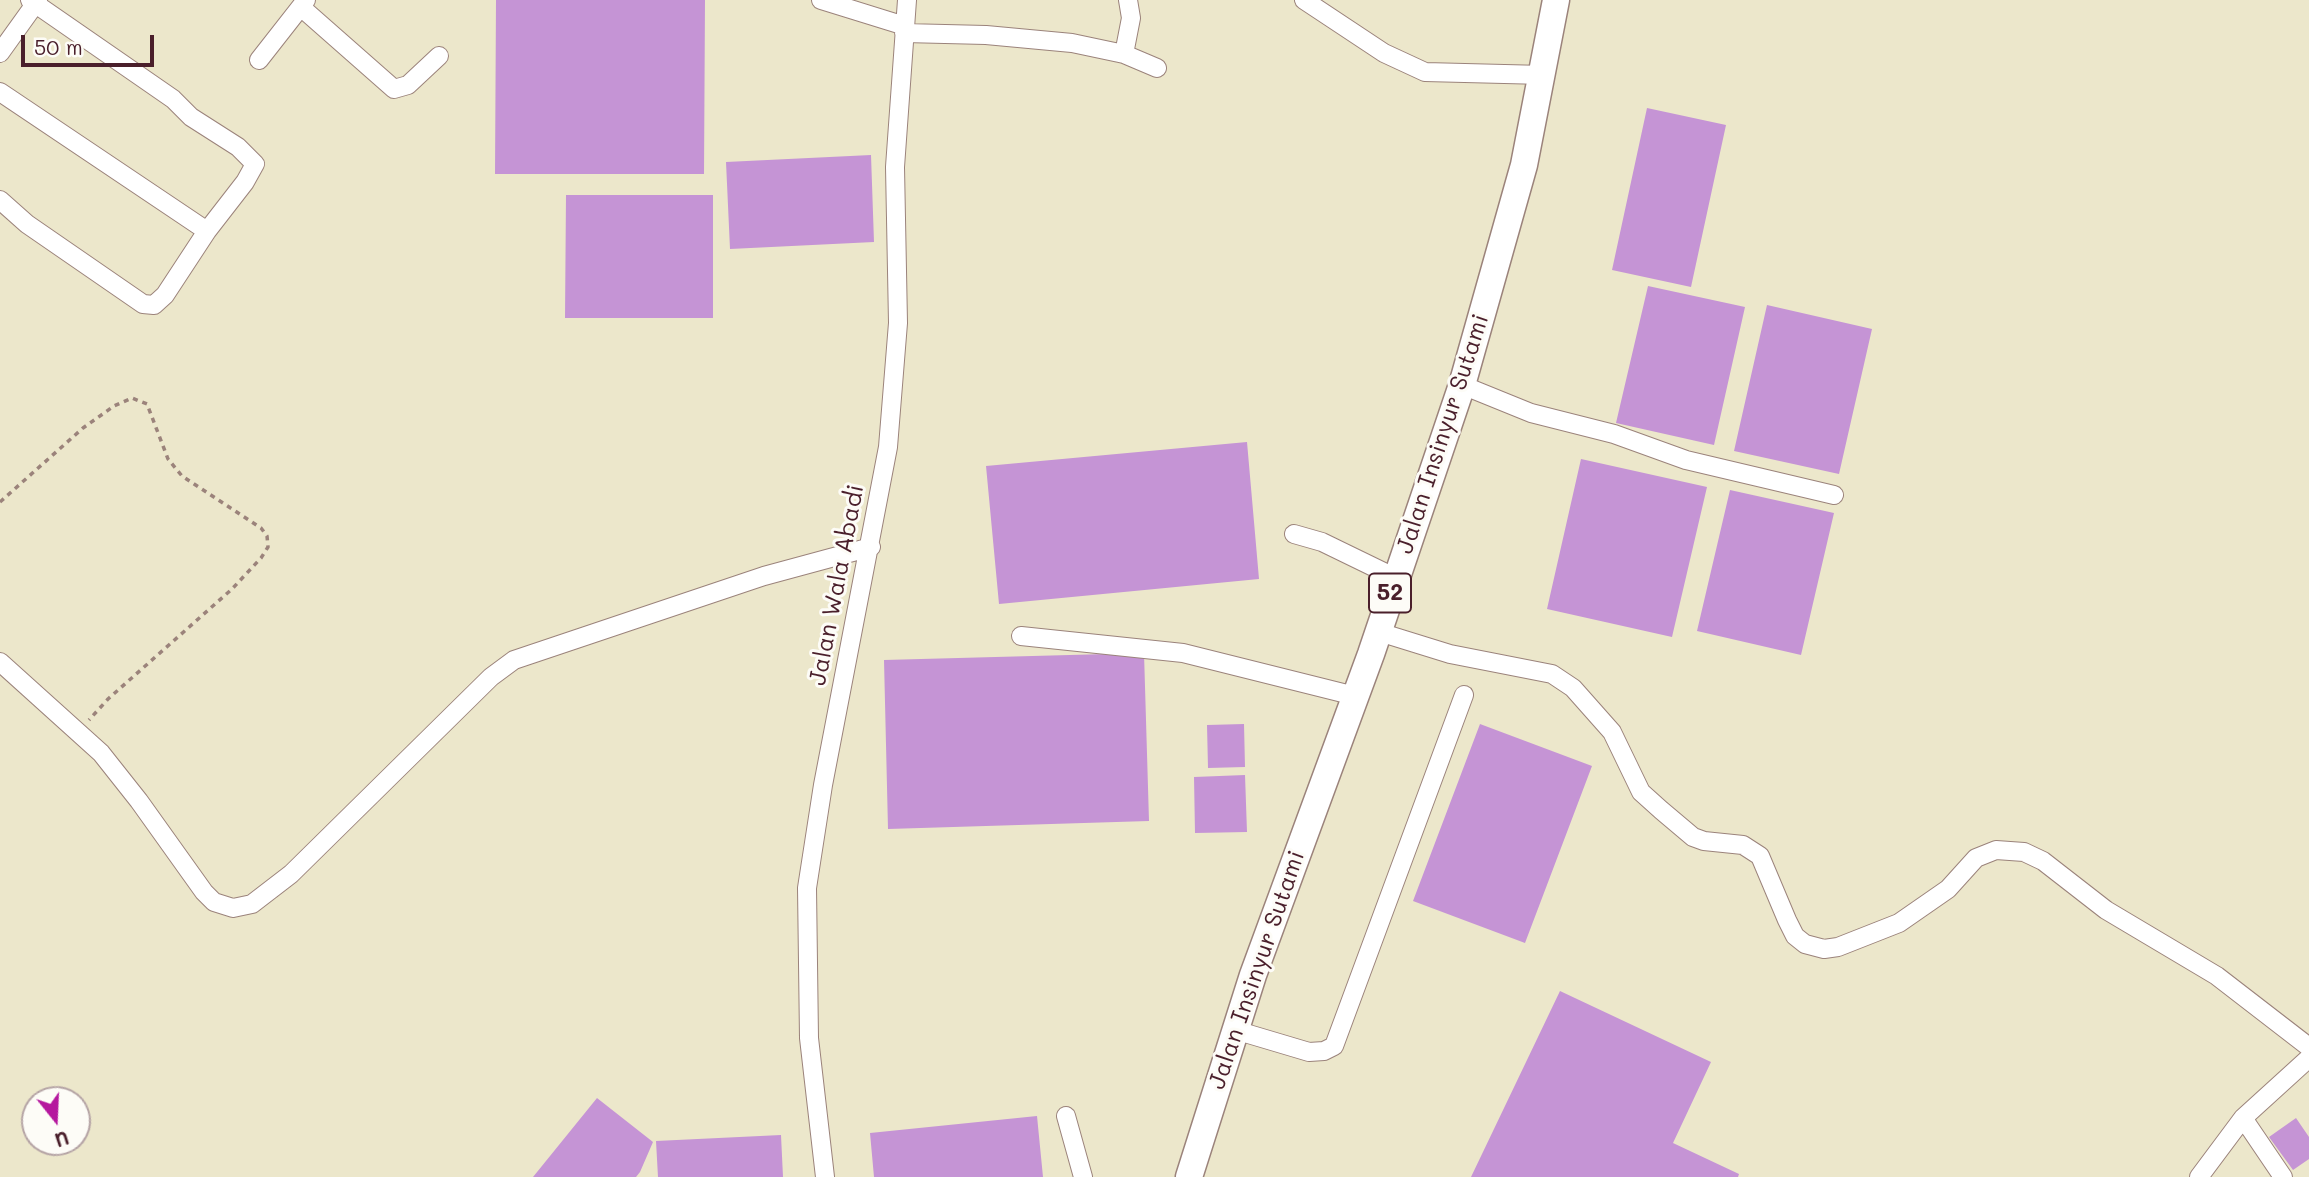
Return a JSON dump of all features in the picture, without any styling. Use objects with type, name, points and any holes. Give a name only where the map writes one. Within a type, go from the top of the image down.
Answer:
[{"type":"highway","name":"Jalan Insinyur Sutami","points":[[1189,1177],[1235,1030],[1379,632],[1394,578],[1462,385],[1524,165],[1544,75],[1556,0]]},
{"type":"street","points":[[821,0],[905,29],[1072,43],[1124,54],[1157,68]]},
{"type":"street","name":"Jalan Wala Abadi","points":[[825,1177],[809,1038],[807,888],[823,785],[871,547],[888,447],[898,323],[895,167],[907,0]]},
{"type":"street","points":[[1124,54],[1131,18],[1128,0]]},
{"type":"street","points":[[1304,0],[1384,53],[1425,72],[1544,75]]},
{"type":"street","points":[[0,53],[35,1],[173,99],[191,117],[254,161],[245,182],[207,231],[165,295],[149,306],[27,224],[0,200]]},
{"type":"street","points":[[259,60],[304,4],[394,89],[408,85],[439,56]]},
{"type":"street","points":[[0,92],[207,231]]},
{"type":"street","points":[[1462,385],[1531,413],[1614,434],[1686,460],[1834,495]]},
{"type":"street","points":[[1294,534],[1322,542],[1394,578]]},
{"type":"street","points":[[0,662],[101,753],[204,892],[223,906],[243,907],[266,895],[291,874],[491,677],[514,660],[765,576],[871,547]]},
{"type":"street","points":[[1379,632],[1450,654],[1552,674],[1573,688],[1612,732],[1641,792],[1661,810],[1693,837],[1704,841],[1743,845],[1760,856],[1795,936],[1805,944],[1824,949],[1838,947],[1899,923],[1948,889],[1976,858],[1996,850],[2025,852],[2043,861],[2106,910],[2217,976],[2309,1047]]},
{"type":"street","points":[[1021,636],[1183,653],[1355,696]]},
{"type":"street","points":[[1235,1030],[1308,1052],[1324,1051],[1334,1046],[1464,695]]},
{"type":"street","points":[[2199,1177],[2243,1118],[2309,1058]]},
{"type":"street","points":[[1066,1115],[1083,1177]]},
{"type":"street","points":[[2243,1118],[2283,1177]]},
{"type":"path","points":[[0,502],[83,428],[114,406],[132,398],[147,404],[168,459],[182,476],[261,528],[267,536],[268,547],[261,558],[232,589],[108,699],[79,732]]},
{"type":"building","points":[[496,0],[705,0],[704,174],[495,174]]},
{"type":"building","points":[[1647,108],[1726,125],[1691,287],[1612,270]]},
{"type":"building","points":[[871,155],[874,242],[730,249],[726,162]]},
{"type":"building","points":[[566,195],[713,195],[713,318],[565,318]]},
{"type":"building","points":[[1648,286],[1745,307],[1714,445],[1616,423]]},
{"type":"building","points":[[1767,305],[1872,329],[1839,474],[1734,451]]},
{"type":"building","points":[[1247,442],[1259,579],[999,604],[986,466]]},
{"type":"building","points":[[1581,459],[1707,487],[1672,637],[1547,609]]},
{"type":"building","points":[[1730,490],[1834,513],[1801,655],[1697,631]]},
{"type":"building","points":[[1144,653],[1149,821],[888,829],[884,660]]},
{"type":"building","points":[[1244,724],[1245,767],[1208,768],[1207,725]]},
{"type":"building","points":[[1480,724],[1592,766],[1525,943],[1413,901]]},
{"type":"building","points":[[1245,775],[1247,832],[1195,833],[1194,777]]},
{"type":"building","points":[[1560,991],[1711,1062],[1673,1143],[1739,1174],[1738,1177],[1471,1177]]},
{"type":"building","points":[[597,1098],[653,1142],[636,1177],[533,1177]]},
{"type":"building","points":[[1037,1116],[1043,1177],[874,1177],[870,1133]]},
{"type":"building","points":[[2296,1118],[2309,1137],[2309,1159],[2293,1170],[2269,1137]]},
{"type":"building","points":[[781,1135],[783,1177],[658,1177],[656,1141]]}]
